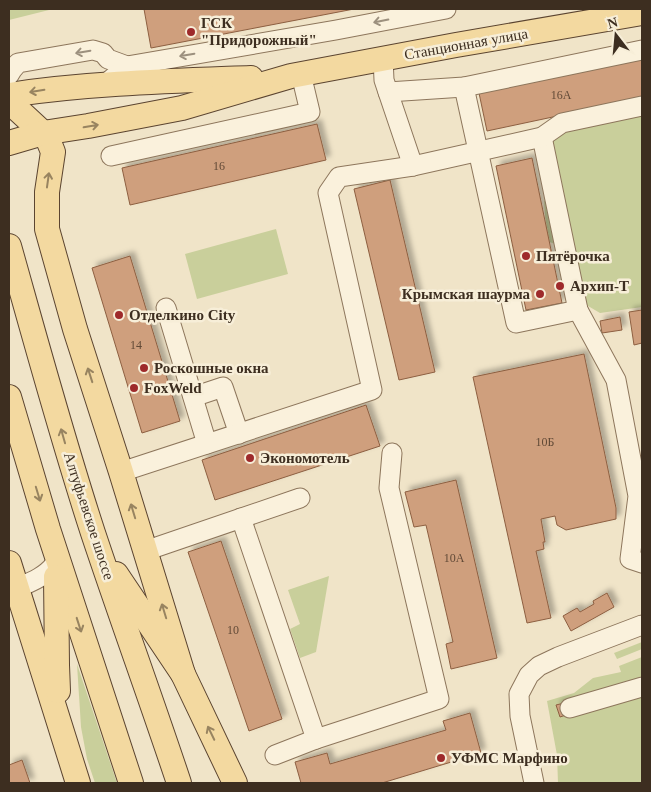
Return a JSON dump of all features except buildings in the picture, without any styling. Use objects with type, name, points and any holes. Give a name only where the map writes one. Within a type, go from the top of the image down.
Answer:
[{"type":"main road","name":"Станционная улица","points":[[9,143],[43,133],[182,108],[296,75],[642,13]]},
{"type":"main road","name":"Станционная улица","points":[[9,96],[47,89],[296,75]]},
{"type":"main road","points":[[9,96],[15,107],[43,133],[49,142],[52,152],[46,192],[47,228],[75,329],[183,674]]},
{"type":"main road","name":"Алтуфьевское шоссе","points":[[9,246],[93,533],[179,783]]},
{"type":"main road","points":[[9,397],[48,529],[131,783]]},
{"type":"main road","points":[[48,529],[56,575],[57,665],[59,700],[65,742]]},
{"type":"main road","points":[[93,533],[111,566],[183,674],[235,783]]},
{"type":"main road","points":[[145,551],[145,617],[149,677],[155,709]]},
{"type":"main road","points":[[9,563],[13,590],[78,783]]},
{"type":"street","points":[[104,85],[127,66],[446,9]]},
{"type":"street","points":[[9,75],[18,63],[93,50],[103,53],[108,59],[127,66]]},
{"type":"street","points":[[388,92],[464,87],[642,50]]},
{"type":"street","points":[[383,58],[384,80],[413,166]]},
{"type":"street","points":[[111,156],[310,112],[296,75]]},
{"type":"street","points":[[464,87],[516,323],[578,310]]},
{"type":"street","points":[[121,472],[372,390],[328,193],[339,176],[413,166],[542,137],[562,123],[642,106]]},
{"type":"street","points":[[542,137],[578,310],[616,380],[638,496],[630,559],[642,563]]},
{"type":"street","points":[[166,308],[207,444]]},
{"type":"street","points":[[193,397],[223,387],[239,434]]},
{"type":"street","points":[[275,754],[439,699],[389,488],[392,453]]},
{"type":"street","points":[[145,551],[300,498]]},
{"type":"street","points":[[241,518],[316,739]]},
{"type":"street","points":[[13,590],[39,579],[54,565]]},
{"type":"street","points":[[528,782],[519,694],[529,675],[539,666],[558,657],[642,626]]},
{"type":"street","points":[[570,708],[642,687]]},
{"type":"green space","points":[[9,9],[53,9],[9,20]]},
{"type":"green space","points":[[642,101],[642,307],[600,313],[583,303],[571,250],[547,241],[544,201],[558,191],[530,132],[546,124]]},
{"type":"green space","points":[[276,229],[288,274],[197,299],[185,254]]},
{"type":"green space","points":[[329,576],[316,652],[300,658],[290,629],[300,624],[288,590]]},
{"type":"green space","points":[[642,642],[642,649],[617,659],[614,653]]},
{"type":"green space","points":[[642,657],[642,783],[558,783],[557,755],[547,701],[574,693],[593,678],[621,672],[619,666]]},
{"type":"green space","points":[[77,664],[117,783],[95,783],[87,759],[81,727]]},
{"type":"place","name":"ГСК \"Придорожный\"","points":[[191,32]]},
{"type":"place","name":"Пятёрочка","points":[[526,256]]},
{"type":"place","name":"Архип-Т","points":[[560,286]]},
{"type":"place","name":"Крымская шаурма","points":[[540,294]]},
{"type":"place","name":"Отделкино City","points":[[119,315]]},
{"type":"place","name":"Роскошные окна","points":[[144,368]]},
{"type":"place","name":"FoxWeld","points":[[134,388]]},
{"type":"place","name":"Экономотель","points":[[250,458]]},
{"type":"place","name":"УФМС Марфино","points":[[441,758]]}]
